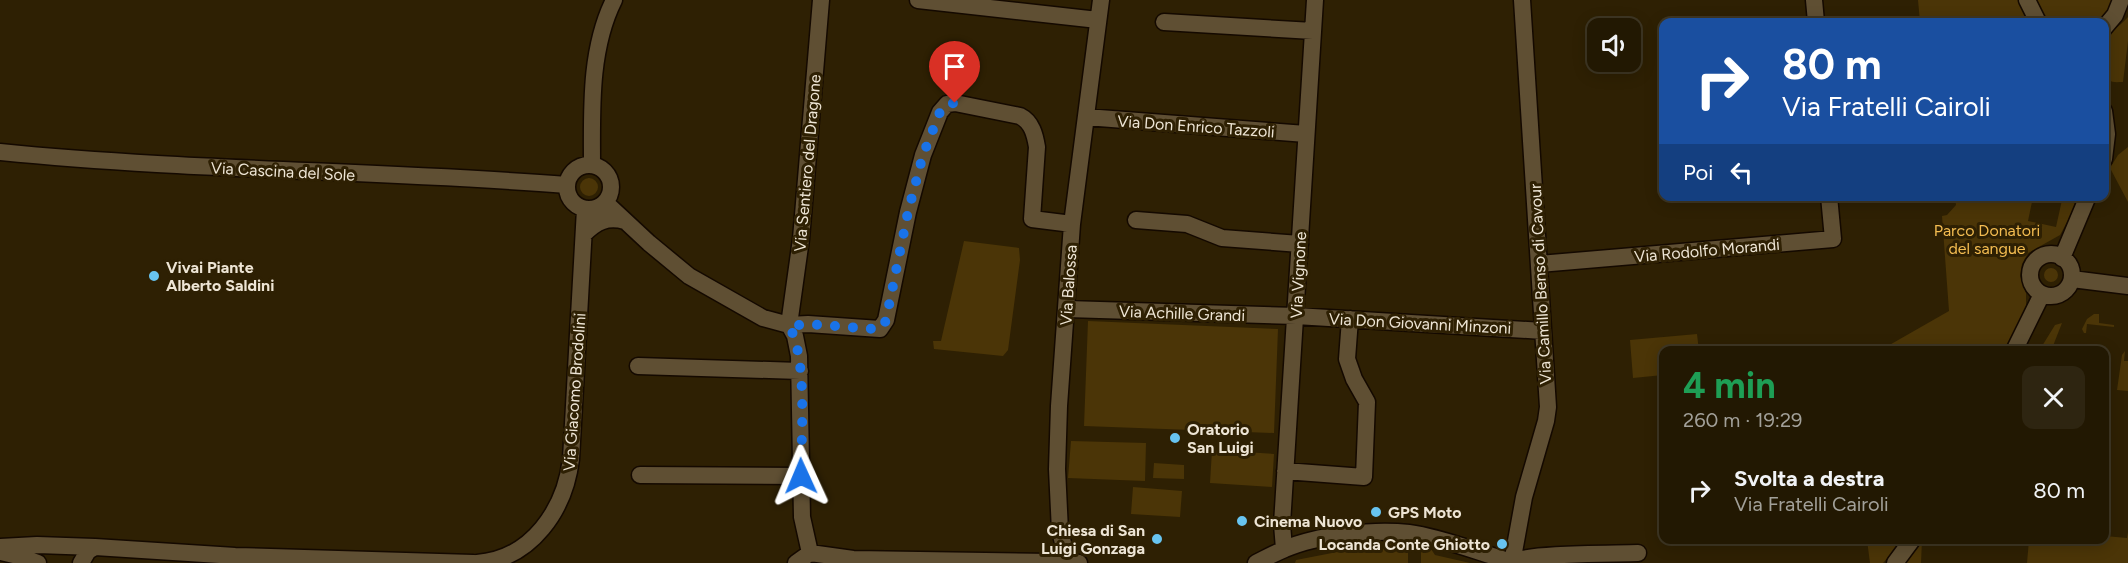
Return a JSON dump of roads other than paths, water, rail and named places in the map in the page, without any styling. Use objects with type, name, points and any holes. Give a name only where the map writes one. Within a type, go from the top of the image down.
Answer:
[{"type":"street","points":[[592,165],[592,106],[597,58],[601,37],[614,0]]},
{"type":"street","name":"Via Sentiero del Dragone","points":[[789,326],[801,239],[822,0]]},
{"type":"street","points":[[918,0],[1098,20]]},
{"type":"street","name":"Via Balossa","points":[[1073,560],[1064,550],[1060,531],[1059,406],[1072,224],[1101,0]]},
{"type":"street","name":"Via Vignone","points":[[1284,549],[1282,524],[1315,0]]},
{"type":"street","name":"Via Camillo Benso di Cavour","points":[[1512,563],[1524,497],[1548,412],[1522,0]]},
{"type":"street","points":[[1814,0],[1815,18]]},
{"type":"street","points":[[2109,22],[2121,0]]},
{"type":"street","points":[[2027,2],[2036,18]]},
{"type":"street","points":[[2109,25],[2128,10]]},
{"type":"street","points":[[1164,21],[1313,31]]},
{"type":"street","points":[[605,202],[689,276],[762,318],[789,326],[808,324],[874,329],[883,327],[916,179],[940,112],[947,104],[962,104],[1024,118],[1032,128],[1037,147],[1032,219],[1072,224]]},
{"type":"street","name":"Via Don Enrico Tazzoli","points":[[1086,117],[1306,134]]},
{"type":"street","name":"Via Cascina del Sole","points":[[0,152],[146,164],[567,185]]},
{"type":"street","points":[[592,165],[602,169],[609,179],[611,191],[605,202],[598,207],[585,209],[569,198],[567,185],[569,178],[577,168],[592,165]]},
{"type":"street","name":"Via Rodolfo Morandi","points":[[1539,264],[1833,239],[1829,201]]},
{"type":"street","points":[[2062,258],[2086,201]]},
{"type":"street","name":"Via Giacomo Brodolini","points":[[95,547],[235,556],[475,563],[504,557],[531,539],[554,515],[565,489],[572,449],[585,209]]},
{"type":"street","points":[[584,234],[599,221],[614,219],[625,221]]},
{"type":"street","points":[[1136,220],[1187,224],[1222,238],[1300,244]]},
{"type":"street","points":[[2048,255],[2062,258],[2070,267],[2072,279],[2068,288],[2061,294],[2052,296],[2042,294],[2031,281],[2032,269],[2038,259],[2048,255]]},
{"type":"street","points":[[2072,279],[2128,286]]},
{"type":"street","points":[[2016,346],[2042,294]]},
{"type":"street","name":"Via Achille Grandi","points":[[1067,309],[1296,316]]},
{"type":"street","name":"Via Don Giovanni Minzoni","points":[[1296,316],[1543,331]]},
{"type":"street","points":[[1285,471],[1364,477],[1367,402],[1354,379],[1347,359],[1350,319]]},
{"type":"street","points":[[789,326],[798,346],[800,371],[803,558],[853,561],[1029,563],[1073,560]]},
{"type":"street","points":[[638,366],[800,371]]},
{"type":"street","points":[[640,475],[801,476]]},
{"type":"street","points":[[1256,563],[1301,543],[1362,533],[1383,532],[1421,536],[1512,563],[1520,559],[1538,557],[1638,553]]},
{"type":"street","points":[[1895,563],[1909,544]]},
{"type":"street","points":[[0,547],[37,545],[95,547]]},
{"type":"street","points":[[81,563],[88,551],[95,547]]},
{"type":"street","points":[[122,548],[133,555],[139,563]]},
{"type":"street","points":[[0,552],[38,563]]},
{"type":"street","name":"Via Giacomo Brodolini","points":[[196,563],[235,556]]},
{"type":"place","name":"Vivai Piante Alberto Saldini","points":[[154,276]]},
{"type":"place","name":"Oratorio San Luigi","points":[[1175,438]]},
{"type":"place","name":"GPS Moto","points":[[1376,512]]},
{"type":"place","name":"Cinema Nuovo","points":[[1242,521]]},
{"type":"place","name":"Chiesa di San Luigi Gonzaga","points":[[1157,539]]},
{"type":"place","name":"Locanda Conte Ghiotto","points":[[1502,544]]},
{"type":"park label","name":"Parco Donatori del sangue","points":[[1987,239]]}]
